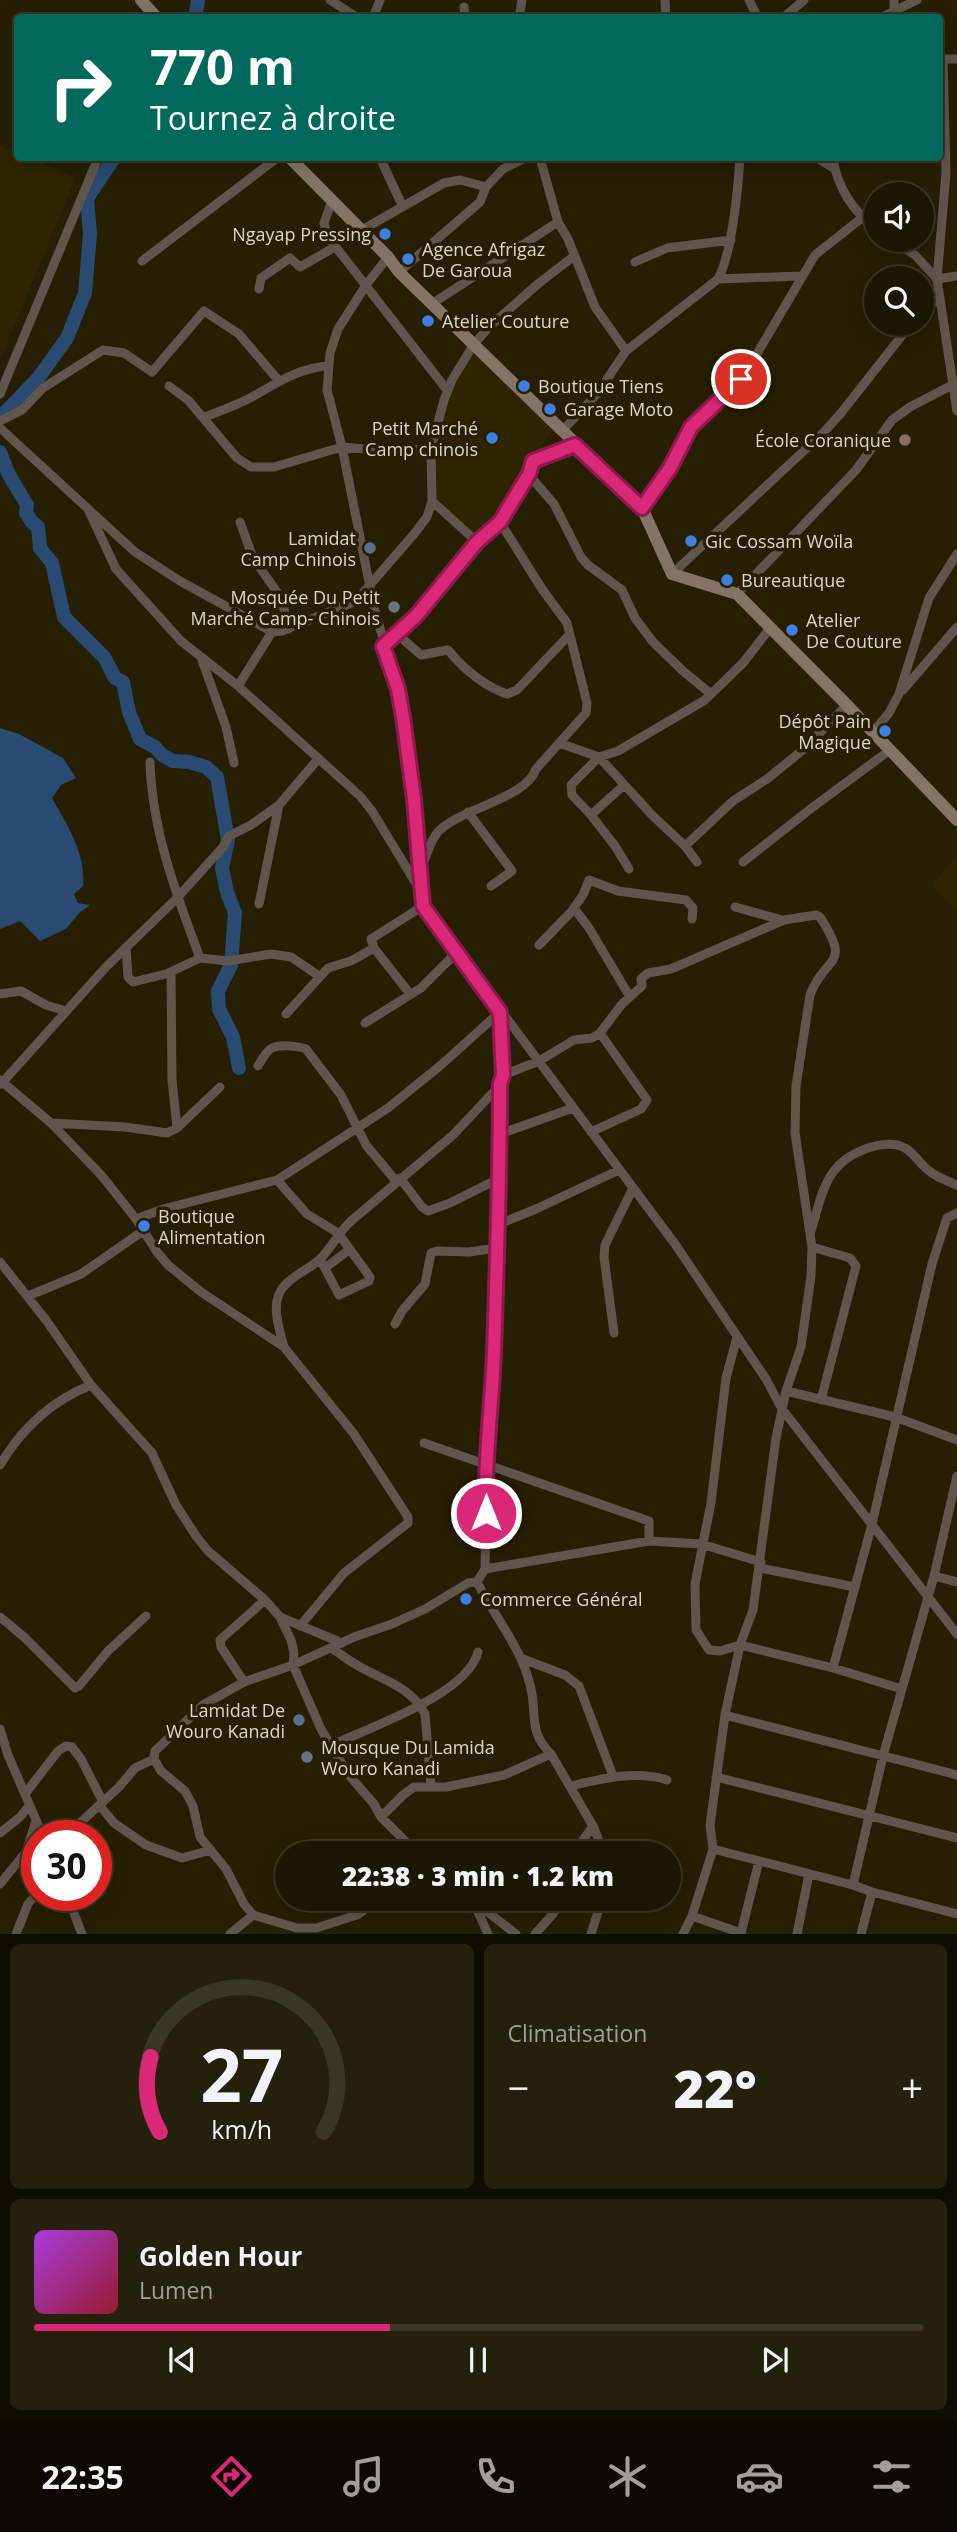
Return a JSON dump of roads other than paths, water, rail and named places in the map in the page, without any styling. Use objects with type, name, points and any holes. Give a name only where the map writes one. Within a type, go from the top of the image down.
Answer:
[{"type":"main road","points":[[293,161],[388,257],[399,272],[642,508],[672,575],[737,594],[957,820]]},
{"type":"street","points":[[331,0],[352,14]]},
{"type":"street","points":[[791,14],[804,0]]},
{"type":"street","points":[[894,9],[917,0]]},
{"type":"street","points":[[464,7],[465,14]]},
{"type":"street","points":[[943,88],[946,173],[937,254],[937,279],[957,411]]},
{"type":"street","points":[[0,394],[97,161]]},
{"type":"street","points":[[142,261],[272,161]]},
{"type":"street","points":[[381,161],[403,207]]},
{"type":"street","points":[[399,272],[480,202],[486,187],[502,169],[519,161]]},
{"type":"street","points":[[541,161],[558,222],[568,239],[573,257],[599,315],[626,351]]},
{"type":"street","points":[[562,431],[597,394],[626,351],[718,279],[731,240],[740,161]]},
{"type":"street","points":[[822,161],[835,169]]},
{"type":"street","points":[[642,508],[670,468],[691,427],[748,369],[815,254],[863,218],[847,198],[834,161]]},
{"type":"street","points":[[362,230],[452,181],[460,180],[486,187]]},
{"type":"street","points":[[332,201],[324,223],[335,247],[447,390]]},
{"type":"street","points":[[433,303],[558,222]]},
{"type":"street","points":[[635,262],[667,248],[731,240]]},
{"type":"street","points":[[259,289],[261,278],[290,257],[300,267],[335,247]]},
{"type":"street","points":[[910,252],[937,279]]},
{"type":"street","points":[[915,255],[937,254]]},
{"type":"street","points":[[388,257],[338,329],[328,366],[329,402],[342,447],[383,646],[398,689],[414,799],[423,906],[682,1254],[766,1379],[782,1409],[957,1634]]},
{"type":"street","points":[[0,428],[142,556],[180,581],[272,632],[288,629],[351,604],[361,597],[421,526],[432,501],[431,449],[447,390],[474,344],[514,304],[573,257]]},
{"type":"street","points":[[937,279],[956,275]]},
{"type":"street","points":[[718,279],[801,276]]},
{"type":"street","points":[[934,301],[938,297]]},
{"type":"street","points":[[0,421],[22,410],[43,388],[103,350],[124,353],[152,372],[204,311],[239,334],[279,381]]},
{"type":"street","points":[[672,575],[824,432],[902,336]]},
{"type":"street","points":[[203,418],[248,399],[305,369],[328,366]]},
{"type":"street","points":[[169,386],[188,400],[237,458],[258,469],[274,467],[342,447],[389,451],[431,449]]},
{"type":"street","points":[[737,594],[856,470],[891,421],[910,407],[952,386]]},
{"type":"street","points":[[383,646],[398,635],[477,542],[500,522],[529,474],[533,461],[575,445]]},
{"type":"street","points":[[529,474],[554,504],[588,565],[622,590],[635,618],[653,642],[711,694]]},
{"type":"street","points":[[432,501],[477,542]]},
{"type":"street","points":[[86,506],[116,569],[181,641],[302,742],[366,803],[421,891]]},
{"type":"street","points":[[240,522],[253,558],[282,599],[288,629]]},
{"type":"street","points":[[421,871],[435,835],[468,813],[527,784],[587,708],[562,613],[542,589],[500,522]]},
{"type":"street","points":[[900,694],[929,598],[957,554]]},
{"type":"street","points":[[873,732],[900,694],[957,627]]},
{"type":"street","points":[[629,869],[620,852],[570,790],[570,785],[599,757],[618,751],[649,734],[711,694],[743,663],[770,628]]},
{"type":"street","points":[[238,686],[272,632]]},
{"type":"street","points":[[398,635],[421,655],[448,650],[458,662],[486,683],[507,694],[517,690],[569,634]]},
{"type":"street","points":[[202,660],[226,727],[234,763]]},
{"type":"street","points":[[685,846],[733,801],[767,779],[804,749],[847,705]]},
{"type":"street","points":[[559,743],[599,757],[685,846],[697,862]]},
{"type":"street","points":[[743,862],[890,750]]},
{"type":"street","points":[[300,1626],[344,1573],[408,1523],[408,1517],[354,1434],[284,1347],[182,1277],[162,1258],[102,1176],[51,1123],[1,1082],[126,947],[177,898],[223,847],[229,835],[251,825],[279,805],[318,759]]},
{"type":"street","points":[[150,762],[155,818],[177,898],[200,958]]},
{"type":"street","points":[[591,815],[624,785]]},
{"type":"street","points":[[259,904],[279,805]]},
{"type":"street","points":[[468,813],[512,871],[491,886]]},
{"type":"street","points":[[539,945],[574,908],[589,880],[618,891],[686,900],[693,908],[692,919]]},
{"type":"street","points":[[410,994],[371,943],[373,936],[423,906]]},
{"type":"street","points":[[735,906],[784,920]]},
{"type":"street","points":[[574,908],[630,997]]},
{"type":"street","points":[[284,1347],[276,1320],[277,1303],[285,1285],[320,1259],[338,1233],[453,1135],[502,1080],[573,1040],[587,1040],[600,1033],[642,986],[641,979],[648,973],[671,969],[784,920],[820,916],[836,957],[813,986],[810,995],[796,1086],[795,1133],[812,1247],[811,1276],[801,1347],[782,1409],[765,1507],[753,1610],[740,1645],[725,1715],[710,1825],[713,1849],[692,1916],[683,1934]]},
{"type":"street","points":[[126,947],[130,980],[137,981],[170,972],[200,958],[228,961],[277,954],[291,957],[319,976]]},
{"type":"street","points":[[286,1014],[328,968],[351,961],[374,948]]},
{"type":"street","points":[[365,1023],[421,988],[457,951]]},
{"type":"street","points":[[170,972],[172,1080],[177,1128]]},
{"type":"street","points":[[0,994],[21,991],[46,1005],[66,1011]]},
{"type":"street","points":[[477,1582],[485,1569],[486,1466],[494,1352],[502,1080],[500,1012]]},
{"type":"street","points":[[136,1219],[163,1209],[277,1180],[412,1091],[500,1012]]},
{"type":"street","points":[[591,1132],[641,1109],[647,1100],[600,1033]]},
{"type":"street","points":[[258,1066],[274,1047],[298,1046],[306,1049],[336,1088],[366,1145],[428,1211],[500,1178]]},
{"type":"street","points":[[51,1123],[125,1127],[167,1133],[177,1128],[220,1087]]},
{"type":"street","points":[[500,1134],[573,1108]]},
{"type":"street","points":[[810,1236],[828,1178],[834,1168],[844,1159],[867,1148],[876,1145],[900,1145],[930,1172],[957,1185]]},
{"type":"street","points":[[499,1224],[619,1170]]},
{"type":"street","points":[[277,1180],[307,1214],[338,1233],[370,1277],[369,1281],[340,1295],[320,1259]]},
{"type":"street","points":[[614,1333],[604,1257],[605,1245],[633,1188]]},
{"type":"street","points":[[833,1668],[872,1524],[895,1417],[942,1232],[947,1218],[957,1213]]},
{"type":"street","points":[[28,1296],[75,1277],[143,1231]]},
{"type":"street","points":[[812,1247],[850,1258],[856,1265],[821,1400]]},
{"type":"street","points":[[395,1324],[402,1311],[425,1284],[431,1253],[496,1248]]},
{"type":"street","points":[[326,1268],[350,1249]]},
{"type":"street","points":[[0,1262],[28,1296],[91,1385],[152,1453],[176,1505],[202,1544],[265,1600],[280,1617],[291,1640],[293,1665],[330,1746],[381,1817],[404,1841]]},
{"type":"street","points":[[737,1337],[726,1378],[710,1503],[695,1584],[697,1634],[709,1650],[720,1651],[740,1645],[833,1668],[902,1689]]},
{"type":"street","points":[[0,1465],[15,1441],[38,1417],[64,1398],[91,1385]]},
{"type":"street","points":[[786,1391],[895,1417],[957,1440]]},
{"type":"street","points":[[424,1443],[649,1521],[649,1541]]},
{"type":"street","points":[[853,1885],[883,1756],[934,1576],[957,1476]]},
{"type":"street","points":[[485,1569],[649,1541],[701,1544],[760,1565],[855,1587]]},
{"type":"street","points":[[934,1576],[957,1583]]},
{"type":"street","points":[[362,1911],[316,1928],[297,1928],[253,1915],[244,1904],[226,1869],[200,1837],[193,1806],[185,1791],[162,1771],[154,1759],[155,1751],[203,1705],[244,1682],[293,1665],[425,1609],[468,1583],[477,1582]]},
{"type":"street","points":[[477,1582],[523,1659],[532,1692],[534,1729],[538,1740],[551,1754],[599,1841]]},
{"type":"street","points":[[244,1682],[221,1647],[220,1640],[265,1600]]},
{"type":"street","points":[[0,1617],[77,1688],[108,1651],[146,1616]]},
{"type":"street","points":[[280,1617],[342,1643]]},
{"type":"street","points":[[331,1648],[362,1668],[405,1689],[420,1705],[425,1714],[431,1786]]},
{"type":"street","points":[[330,1746],[439,1695],[465,1676],[478,1652]]},
{"type":"street","points":[[523,1659],[574,1680],[579,1686],[613,1776]]},
{"type":"street","points":[[725,1715],[957,1775]]},
{"type":"street","points":[[0,1728],[8,1755],[36,1819],[26,1852],[0,1884]]},
{"type":"street","points":[[25,1794],[58,1751],[66,1746],[72,1747],[101,1804],[120,1828],[146,1845],[182,1858],[211,1850]]},
{"type":"street","points":[[381,1817],[403,1794],[414,1787],[446,1787],[505,1775],[551,1754]]},
{"type":"street","points":[[83,1820],[135,1768],[154,1759]]},
{"type":"street","points":[[570,1786],[613,1776],[652,1776],[667,1780]]},
{"type":"street","points":[[716,1777],[957,1838]]},
{"type":"street","points":[[0,1833],[29,1806]]},
{"type":"street","points":[[583,1841],[593,1826]]},
{"type":"street","points":[[713,1849],[957,1914]]},
{"type":"street","points":[[692,1916],[741,1933],[759,1861]]},
{"type":"street","points":[[797,1934],[808,1874]]},
{"type":"street","points":[[861,1934],[872,1892]]},
{"type":"street","points":[[16,1934],[25,1911]]},
{"type":"street","points":[[73,1911],[82,1934]]},
{"type":"street","points":[[477,1911],[488,1934]]},
{"type":"street","points":[[487,1911],[516,1934]]},
{"type":"street","points":[[535,1934],[554,1911]]},
{"type":"street","points":[[590,1934],[598,1911]]},
{"type":"street","points":[[230,1934],[253,1915]]},
{"type":"water","points":[[0,728],[19,734],[63,758],[76,778],[61,785],[52,798],[64,818],[82,862],[83,886],[74,894],[78,903],[90,905],[79,913],[66,929],[40,941],[20,921],[0,929]]},
{"type":"waterway","points":[[196,14],[198,0]]},
{"type":"waterway","points":[[0,418],[39,377],[67,338],[85,293],[90,234],[87,198],[112,161]]},
{"type":"waterway","points":[[0,452],[8,473],[27,505],[26,513],[38,527],[40,548],[52,563],[64,617],[104,657],[115,678],[123,682],[129,712],[140,739],[173,761],[206,767],[217,777],[228,840],[222,868],[235,913],[231,965],[218,991],[219,1009],[233,1037],[239,1068]]},
{"type":"place","name":"Ngayap Pressing","points":[[385,234]]},
{"type":"place","name":"Agence Afrigaz De Garoua","points":[[408,259]]},
{"type":"place","name":"Atelier Couture","points":[[428,321]]},
{"type":"place","name":"Boutique Tiens","points":[[524,386]]},
{"type":"place","name":"Garage Moto","points":[[550,409]]},
{"type":"place","name":"Petit Marché Camp chinois","points":[[492,438]]},
{"type":"place","name":"École Coranique","points":[[905,440]]},
{"type":"place","name":"Gic Cossam Woïla","points":[[691,541]]},
{"type":"place","name":"Lamidat Camp Chinois","points":[[370,548]]},
{"type":"place","name":"Bureautique","points":[[727,580]]},
{"type":"place","name":"Mosquée Du Petit Marché Camp- Chinois","points":[[394,607]]},
{"type":"place","name":"Atelier De Couture","points":[[792,630]]},
{"type":"place","name":"Dépôt Pain Magique","points":[[885,731]]},
{"type":"place","name":"Boutique Alimentation","points":[[144,1226]]},
{"type":"place","name":"Commerce Général","points":[[466,1599]]},
{"type":"place","name":"Lamidat De Wouro Kanadi","points":[[299,1720]]},
{"type":"place","name":"Mousque Du Lamida Wouro Kanadi","points":[[307,1757]]}]
